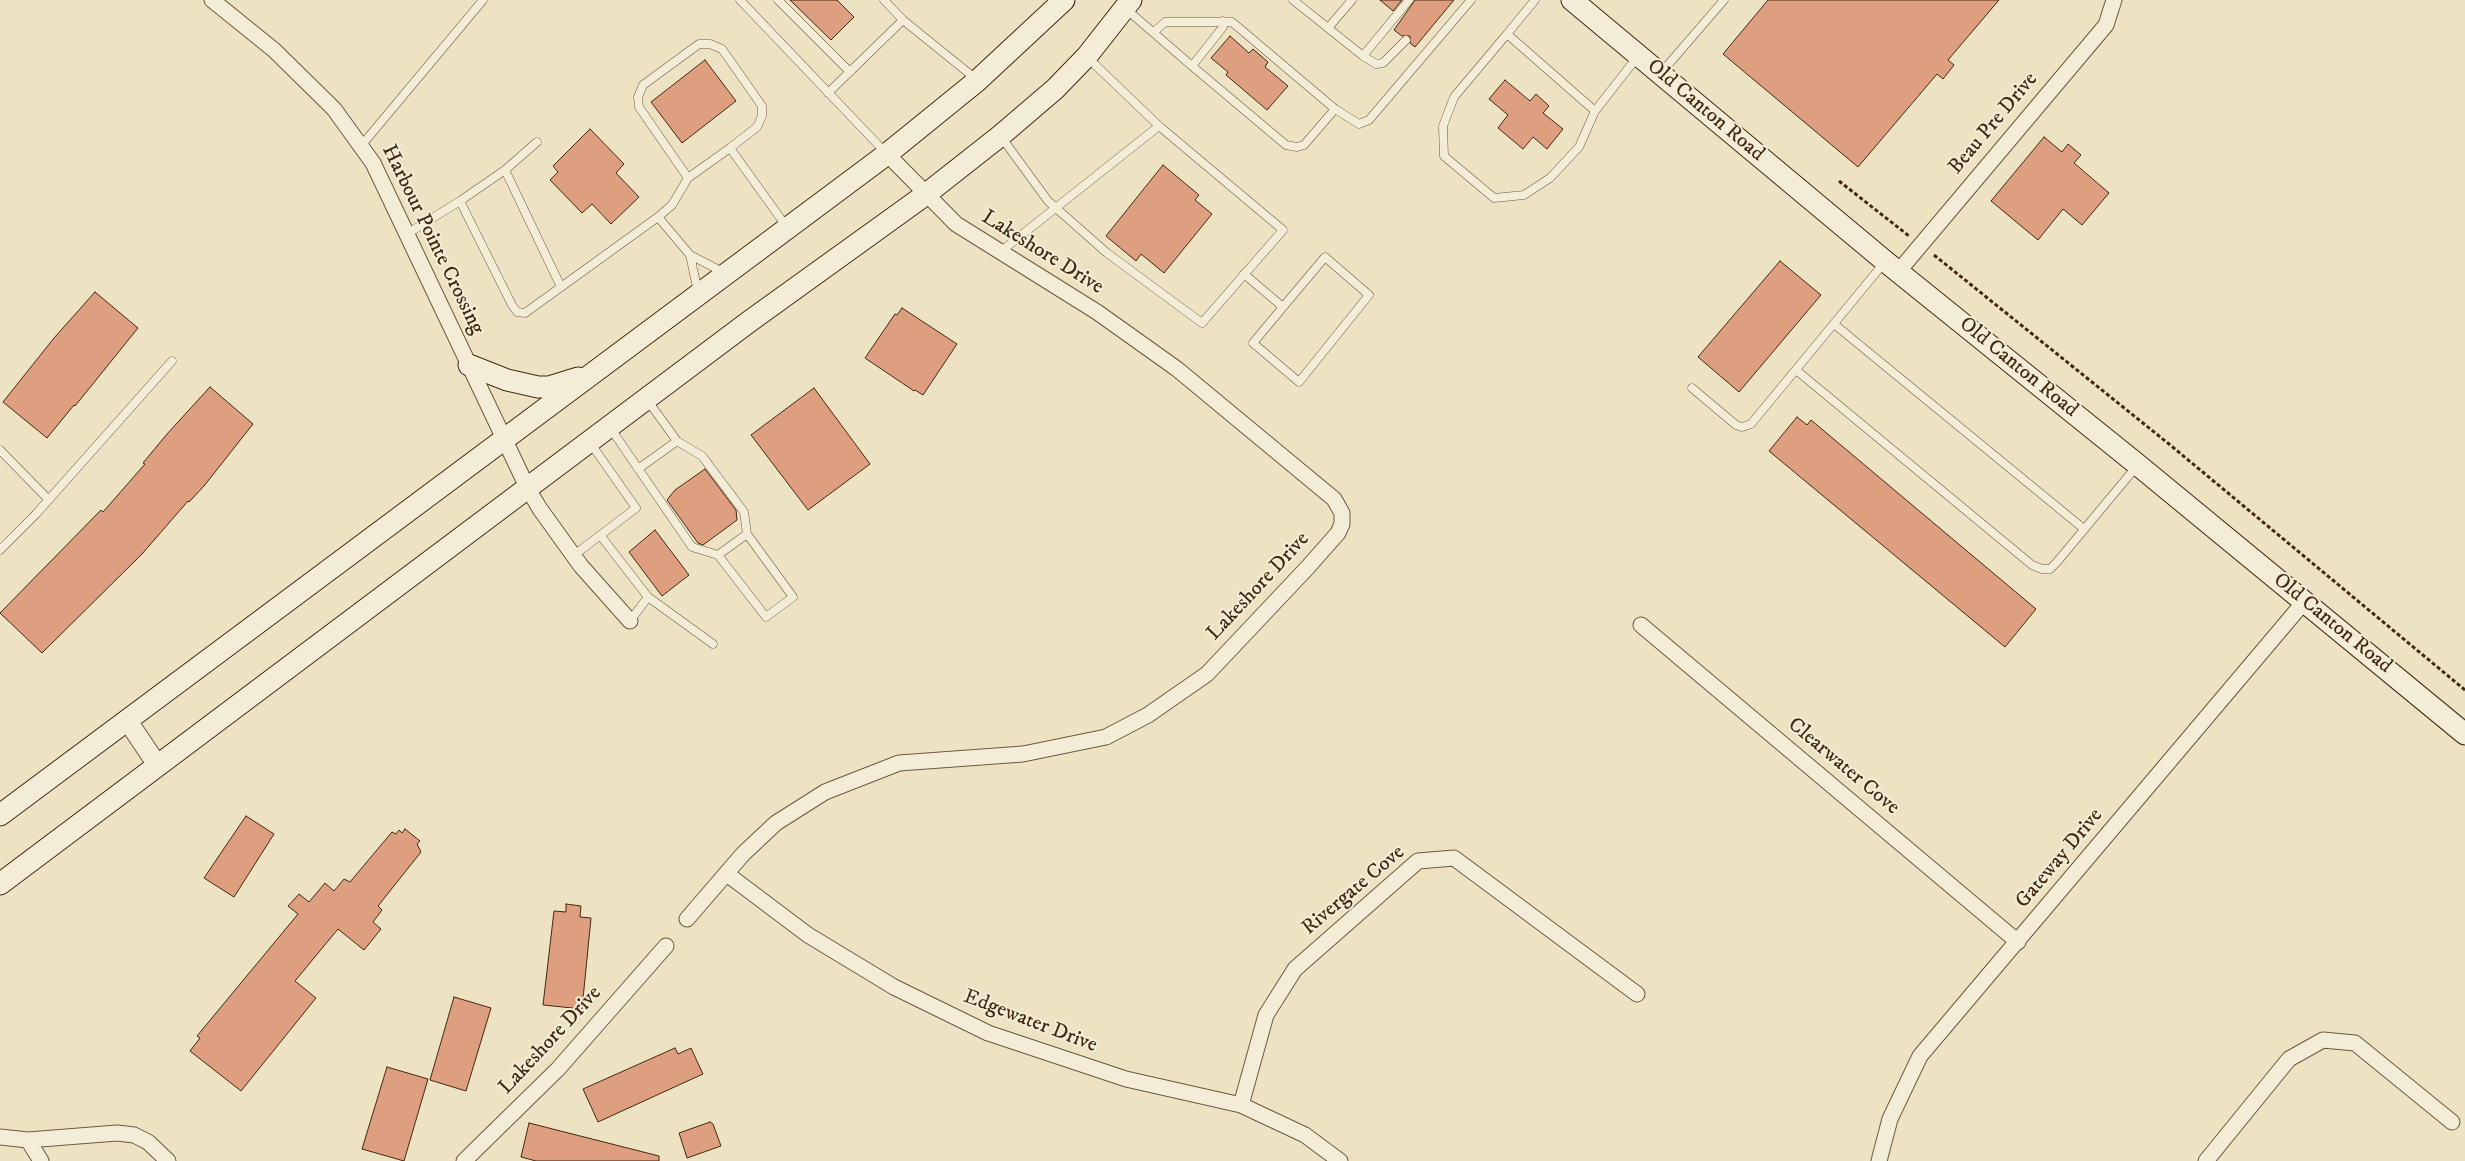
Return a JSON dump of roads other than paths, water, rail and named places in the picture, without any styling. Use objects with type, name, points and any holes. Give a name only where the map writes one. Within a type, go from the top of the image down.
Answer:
[{"type":"main road","name":"Old Canton Road","points":[[1572,0],[1892,267],[2138,465],[2465,734]]},
{"type":"main road","points":[[0,815],[886,154],[977,80],[1060,2]]},
{"type":"main road","points":[[0,884],[750,321],[925,195],[1000,136],[1055,89],[1087,56],[1128,4]]},
{"type":"main road","points":[[469,365],[507,380],[538,387],[565,383],[595,372]]},
{"type":"street","name":"Harbour Pointe Crossing","points":[[212,0],[274,50],[334,109],[374,162],[528,489],[573,556],[630,621]]},
{"type":"street","name":"Beau Pre Drive","points":[[1892,267],[1920,244],[2106,25],[2114,0]]},
{"type":"street","name":"Lakeshore Drive","points":[[687,919],[743,854],[776,823],[825,792],[899,763],[1023,754],[1106,737],[1148,715],[1208,674],[1308,567],[1338,532],[1342,524],[1342,513],[1334,499],[1176,369],[1097,312],[956,224],[886,154]]},
{"type":"street","name":"Gateway Drive","points":[[1879,1161],[1890,1119],[1920,1056],[2304,602]]},
{"type":"street","name":"Clearwater Cove","points":[[1641,626],[2018,942]]},
{"type":"street","points":[[127,720],[158,766]]},
{"type":"street","name":"Rivergate Cove","points":[[1241,1105],[1266,1015],[1295,969],[1418,861],[1454,858],[1637,994]]},
{"type":"street","name":"Edgewater Drive","points":[[727,874],[823,945],[894,988],[988,1033],[1126,1079],[1241,1105],[1305,1135],[1340,1161]]},
{"type":"street","name":"Lakeshore Drive","points":[[464,1161],[558,1069],[666,946]]},
{"type":"street","points":[[2206,1161],[2289,1059],[2323,1040],[2355,1043],[2452,1122]]},
{"type":"street","points":[[0,1136],[28,1140],[117,1133],[134,1136],[148,1142],[168,1161]]},
{"type":"street","points":[[28,1140],[41,1161]]},
{"type":"lane","points":[[361,146],[483,0]]},
{"type":"lane","points":[[740,0],[886,154]]},
{"type":"lane","points":[[778,0],[850,72]]},
{"type":"lane","points":[[884,0],[903,20],[977,80]]},
{"type":"lane","points":[[1293,0],[1363,56],[1376,64],[1382,63],[1406,40]]},
{"type":"lane","points":[[1328,28],[1352,0]]},
{"type":"lane","points":[[1363,56],[1409,0]]},
{"type":"lane","points":[[1154,32],[1165,22],[1232,22],[1335,108],[1359,124],[1369,120],[1471,0]]},
{"type":"lane","points":[[1535,0],[1454,96],[1443,126],[1444,156],[1494,198],[1524,195],[1550,178],[1579,146],[1595,111],[1638,56]]},
{"type":"lane","points":[[1660,74],[1724,0]]},
{"type":"lane","points":[[1128,4],[1154,32],[1192,66],[1286,145],[1297,147],[1304,145],[1335,108]]},
{"type":"lane","points":[[828,93],[903,20]]},
{"type":"lane","points":[[1192,66],[1223,27],[1223,21]]},
{"type":"lane","points":[[1507,34],[1595,111]]},
{"type":"lane","points":[[460,201],[517,312],[525,313],[658,217],[672,205],[688,178],[757,126],[762,116],[762,106],[722,49],[710,44],[699,44],[643,85],[638,97],[639,107],[688,178]]},
{"type":"lane","points":[[1000,136],[1055,207],[1107,253],[1202,323],[1282,230],[1160,126],[1087,56]]},
{"type":"lane","points":[[1000,252],[1160,126]]},
{"type":"lane","points":[[407,234],[505,170],[537,142]]},
{"type":"lane","points":[[730,148],[788,228]]},
{"type":"lane","points":[[505,170],[561,287]]},
{"type":"lane","points":[[658,217],[690,255],[725,274]]},
{"type":"lane","points":[[690,255],[698,294]]},
{"type":"lane","points":[[1325,257],[1369,295],[1299,382],[1253,343],[1283,307],[1325,257]]},
{"type":"lane","points":[[1692,388],[1736,425],[1742,427],[1751,424],[1834,324],[1892,267]]},
{"type":"lane","points":[[1244,274],[1283,307]]},
{"type":"lane","points":[[1834,324],[2084,529]]},
{"type":"lane","points":[[0,550],[49,500],[172,361]]},
{"type":"lane","points":[[1796,370],[2032,565],[2042,569],[2050,569],[2138,465]]},
{"type":"lane","points":[[610,427],[692,547],[718,555],[766,616],[780,607],[793,597],[747,534],[744,512],[702,456],[677,441],[647,399]]},
{"type":"lane","points":[[638,469],[677,441]]},
{"type":"lane","points":[[573,556],[636,508],[590,442]]},
{"type":"lane","points":[[0,450],[49,500]]},
{"type":"lane","points":[[718,555],[747,534]]},
{"type":"lane","points":[[600,535],[648,597],[713,644]]},
{"type":"lane","points":[[630,621],[648,597]]}]
